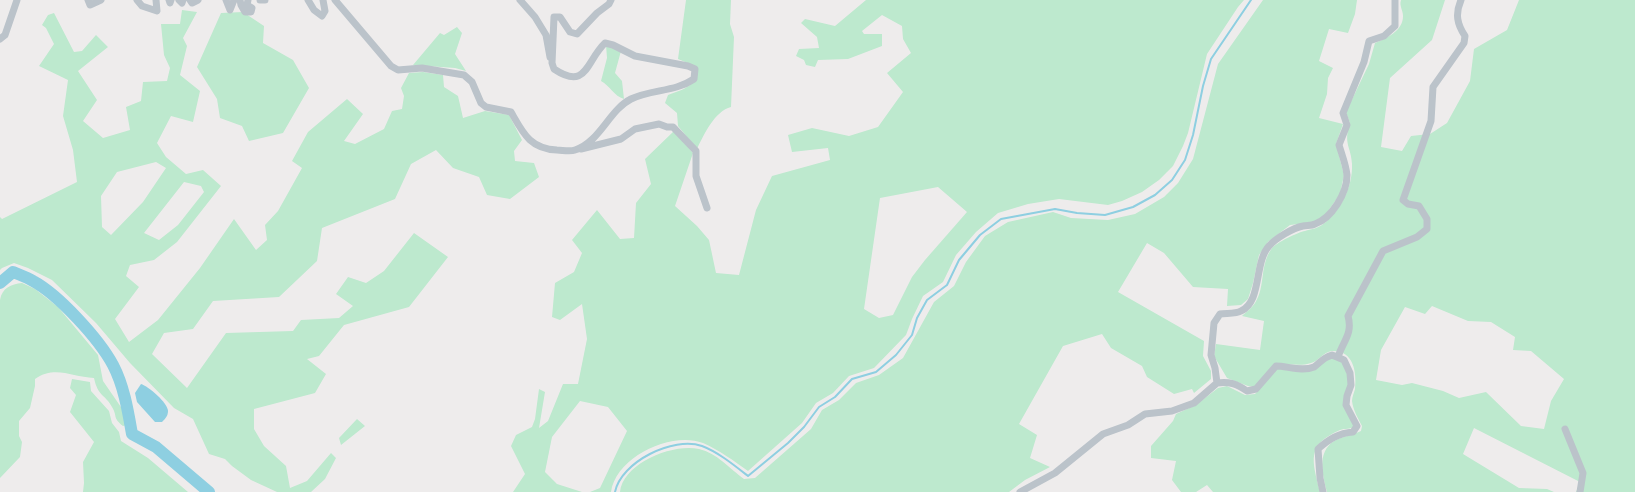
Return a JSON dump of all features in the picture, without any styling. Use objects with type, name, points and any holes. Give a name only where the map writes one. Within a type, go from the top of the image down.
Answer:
[{"type":"street","points":[[0,39],[5,35],[16,0]]},
{"type":"street","points":[[88,0],[90,5],[101,0]]},
{"type":"street","points":[[137,0],[142,6],[157,11],[156,0]]},
{"type":"street","points":[[179,0],[182,3],[183,0]]},
{"type":"street","points":[[190,0],[192,3],[198,0]]},
{"type":"street","points":[[226,0],[230,10],[234,0]]},
{"type":"street","points":[[240,0],[245,12],[251,12],[252,8],[247,4],[248,0]]},
{"type":"street","points":[[260,0],[265,0]]},
{"type":"street","points":[[308,0],[314,10],[322,16],[325,11],[323,0]]},
{"type":"street","points":[[334,0],[344,9],[384,58],[398,70],[422,68],[464,75],[472,82],[481,103],[486,107],[511,112],[525,136],[539,147],[551,150],[574,151],[621,139],[635,129],[659,124],[667,127],[673,127],[696,150],[696,176],[707,208]]},
{"type":"street","points":[[343,0],[344,9]]},
{"type":"street","points":[[520,0],[546,35],[554,69],[561,74],[572,77],[581,75],[588,68],[598,49],[605,43],[613,45],[635,56],[688,66],[695,69],[694,79],[685,85],[630,99],[597,134],[574,151]]},
{"type":"street","points":[[552,63],[554,17],[560,17],[570,32],[577,34],[596,13],[609,4],[611,0]]},
{"type":"street","points":[[1217,383],[1211,355],[1214,323],[1220,314],[1241,311],[1251,302],[1261,256],[1269,245],[1303,226],[1314,225],[1326,218],[1335,207],[1342,194],[1347,176],[1339,145],[1347,125],[1343,113],[1364,62],[1369,41],[1384,36],[1395,26],[1395,0]]},
{"type":"street","points":[[1338,357],[1342,344],[1348,337],[1350,324],[1348,316],[1383,251],[1417,237],[1427,229],[1427,219],[1419,206],[1408,204],[1403,200],[1431,121],[1433,87],[1464,43],[1465,36],[1457,24],[1458,7],[1461,0]]},
{"type":"street","points":[[1020,492],[1055,473],[1103,434],[1128,425],[1145,414],[1172,410],[1194,402],[1217,383],[1226,382],[1238,385],[1246,391],[1256,389],[1276,366],[1286,366],[1298,369],[1314,367],[1323,358],[1332,354],[1344,360],[1350,373],[1351,385],[1347,396],[1346,405],[1357,426],[1353,432],[1343,433],[1327,441],[1318,449],[1320,478],[1323,492]]},
{"type":"street","points":[[1565,429],[1582,473],[1580,492]]},
{"type":"green space","points":[[686,0],[731,0],[730,24],[734,37],[731,107],[725,109],[715,118],[697,149],[678,126],[677,113],[665,103],[668,95],[689,86],[696,78],[697,67],[678,59]]},
{"type":"green space","points":[[866,0],[1244,0],[1207,54],[1188,133],[1173,166],[1159,180],[1142,192],[1122,201],[1108,205],[1059,199],[1028,204],[998,213],[976,232],[956,255],[943,282],[923,296],[906,335],[874,368],[849,376],[833,393],[816,403],[802,423],[748,471],[721,452],[703,443],[690,440],[676,441],[661,444],[634,458],[623,468],[615,479],[611,492],[590,492],[600,488],[627,431],[608,407],[580,401],[552,437],[545,472],[557,484],[582,492],[513,492],[525,474],[511,446],[516,435],[532,427],[535,419],[539,389],[545,392],[539,428],[548,421],[563,384],[578,384],[587,339],[582,304],[560,320],[552,317],[555,283],[574,272],[582,253],[572,240],[597,210],[620,239],[634,238],[636,203],[651,184],[645,159],[674,131],[693,153],[675,206],[697,226],[709,240],[716,273],[739,275],[756,210],[772,176],[830,160],[828,148],[792,152],[788,135],[812,128],[849,136],[878,127],[903,92],[887,73],[911,53],[903,39],[902,26],[882,15],[862,31],[864,34],[882,34],[882,46],[848,59],[818,60],[815,67],[806,65],[804,60],[796,56],[799,49],[819,48],[817,37],[801,23],[805,19],[835,26]],"holes":[[[938,187],[967,212],[912,277],[893,315],[879,318],[864,309],[880,198]]]},
{"type":"green space","points":[[1263,0],[1357,0],[1355,14],[1348,33],[1329,29],[1319,61],[1333,68],[1328,78],[1327,94],[1319,118],[1343,124],[1336,144],[1344,175],[1340,194],[1324,217],[1315,222],[1290,225],[1268,242],[1259,255],[1248,299],[1241,305],[1227,306],[1228,289],[1193,287],[1164,253],[1147,243],[1118,292],[1204,341],[1203,356],[1211,371],[1211,379],[1194,393],[1192,389],[1174,394],[1147,377],[1142,366],[1111,348],[1102,334],[1063,346],[1019,424],[1037,435],[1030,458],[1050,467],[1025,480],[1009,492],[620,492],[623,482],[630,472],[639,464],[663,452],[676,449],[688,448],[706,451],[744,479],[755,478],[811,429],[822,410],[839,400],[856,383],[879,375],[903,358],[934,302],[954,286],[966,262],[985,236],[1008,222],[1053,212],[1071,218],[1108,220],[1135,214],[1164,197],[1178,183],[1193,159],[1218,64]]},
{"type":"green space","points":[[1401,0],[1445,0],[1432,40],[1390,78],[1381,147],[1402,151],[1411,136],[1430,134],[1447,123],[1470,81],[1474,49],[1507,30],[1519,0],[1635,0],[1635,492],[1576,492],[1580,482],[1474,428],[1463,454],[1519,488],[1547,489],[1554,492],[1327,492],[1322,470],[1322,462],[1326,449],[1331,443],[1338,439],[1361,431],[1362,426],[1356,414],[1352,400],[1355,389],[1355,375],[1349,358],[1345,354],[1332,351],[1326,353],[1314,362],[1307,364],[1275,364],[1254,387],[1227,378],[1214,356],[1216,344],[1260,350],[1264,321],[1242,316],[1254,305],[1258,296],[1265,262],[1268,255],[1274,246],[1282,241],[1297,233],[1322,225],[1340,206],[1348,190],[1352,173],[1352,164],[1347,140],[1350,123],[1346,112],[1369,64],[1375,43],[1394,33],[1400,26],[1403,16]],"holes":[[[1432,306],[1468,321],[1491,322],[1515,337],[1513,350],[1531,351],[1564,379],[1551,401],[1544,429],[1521,426],[1486,392],[1459,398],[1443,391],[1412,383],[1402,385],[1376,380],[1381,350],[1405,307],[1425,314]]]},
{"type":"green space","points":[[182,10],[197,12],[183,38],[187,46],[180,75],[200,91],[193,122],[171,116],[157,143],[166,157],[186,174],[203,170],[221,186],[177,242],[154,260],[130,265],[126,276],[139,287],[115,319],[129,342],[158,320],[200,268],[234,219],[256,250],[267,240],[265,225],[278,211],[302,168],[292,161],[308,132],[347,99],[363,114],[344,141],[355,144],[384,129],[392,111],[402,109],[404,96],[401,88],[409,73],[423,72],[443,75],[444,87],[458,96],[463,118],[485,111],[509,115],[522,140],[514,151],[515,161],[534,163],[539,177],[510,199],[487,195],[479,177],[453,168],[436,150],[411,164],[395,199],[322,228],[317,261],[279,297],[213,301],[193,329],[164,333],[152,354],[187,388],[226,333],[293,331],[301,320],[339,318],[353,306],[336,294],[348,277],[366,283],[384,271],[414,233],[448,257],[409,307],[344,325],[319,356],[307,359],[326,374],[315,393],[254,409],[254,429],[264,446],[286,466],[290,488],[307,481],[331,453],[336,458],[325,479],[311,492],[277,492],[251,480],[225,459],[209,454],[193,419],[174,408],[130,363],[96,323],[52,280],[14,263],[0,270],[0,217],[2,219],[77,182],[73,150],[63,116],[68,80],[39,66],[54,44],[46,28],[42,25],[48,15],[54,13],[74,52],[82,51],[96,35],[108,47],[78,71],[97,100],[83,121],[103,138],[130,130],[126,107],[141,101],[143,82],[167,81],[170,68],[164,55],[161,24],[180,24]],"holes":[[[156,162],[166,168],[143,202],[111,235],[102,227],[101,196],[117,172]],[[184,182],[201,186],[204,192],[178,225],[159,240],[144,233]]]},
{"type":"green space","points":[[243,12],[264,26],[263,43],[293,60],[309,88],[283,133],[249,141],[242,126],[220,118],[217,99],[197,67],[221,13]]},
{"type":"green space","points":[[457,27],[462,33],[455,54],[466,71],[455,68],[413,65],[440,33],[444,35]]},
{"type":"green space","points":[[606,45],[621,51],[615,73],[622,81],[624,99],[617,96],[601,81],[607,58]]},
{"type":"green space","points":[[22,283],[35,289],[58,307],[98,355],[103,381],[123,410],[127,425],[123,426],[117,421],[114,410],[98,389],[94,378],[57,372],[42,375],[35,379],[30,408],[19,421],[19,436],[22,442],[20,457],[0,478],[0,300],[3,292],[8,287],[14,284]]},
{"type":"green space","points":[[1333,357],[1341,361],[1348,372],[1349,383],[1345,395],[1355,426],[1340,430],[1329,436],[1321,442],[1317,448],[1314,455],[1314,462],[1320,492],[1213,492],[1207,485],[1196,492],[1181,492],[1172,480],[1176,461],[1151,458],[1151,446],[1173,421],[1176,414],[1196,405],[1218,388],[1227,386],[1245,395],[1255,394],[1278,368],[1298,372]]},
{"type":"green space","points":[[72,379],[90,382],[91,391],[109,411],[112,423],[119,432],[121,441],[148,458],[188,492],[83,492],[83,462],[94,442],[70,412],[76,395],[70,388]]},
{"type":"green space","points":[[357,419],[365,426],[341,445],[339,438]]},
{"type":"water","points":[[141,384],[157,395],[165,404],[168,411],[162,422],[155,422],[137,402],[135,393]]},
{"type":"waterway","points":[[615,492],[619,481],[627,471],[638,462],[663,448],[677,445],[690,444],[702,446],[726,459],[748,476],[788,443],[804,427],[819,407],[835,397],[852,379],[876,372],[896,355],[912,335],[917,318],[927,300],[947,285],[959,260],[980,235],[1001,219],[1055,209],[1077,213],[1105,215],[1133,207],[1155,195],[1172,180],[1185,160],[1193,135],[1203,86],[1211,59],[1251,0]]},
{"type":"waterway","points":[[0,283],[13,272],[28,278],[54,296],[78,318],[107,354],[117,373],[123,390],[132,434],[156,447],[209,492]]}]
